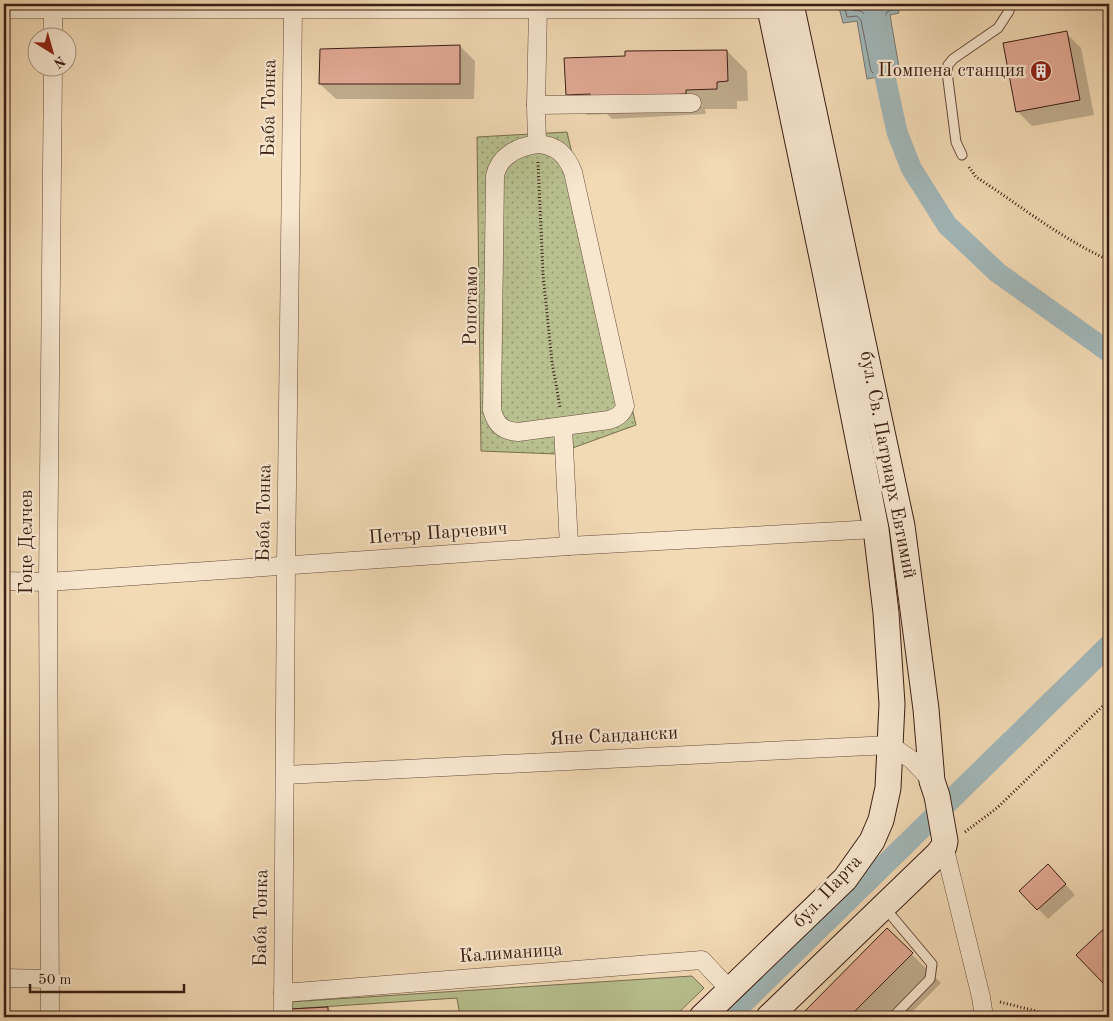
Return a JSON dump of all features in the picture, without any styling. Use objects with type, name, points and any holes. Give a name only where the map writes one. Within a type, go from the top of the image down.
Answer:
[{"type":"main road","name":"бул. Св. Патриарх Евтимий","points":[[780,6],[876,529],[886,613],[892,704]]},
{"type":"main road","name":"бул. Св. Патриарх Евтимий","points":[[780,6],[902,526],[926,709],[934,789],[943,840]]},
{"type":"main road","points":[[892,704],[934,789]]},
{"type":"main road","name":"бул. Парта","points":[[702,1017],[845,879],[872,841],[885,806],[888,788],[892,704]]},
{"type":"main road","points":[[769,1017],[938,854],[943,840]]},
{"type":"street","points":[[4,9],[54,6],[293,10],[780,6]]},
{"type":"street","points":[[53,28],[54,6]]},
{"type":"street","points":[[537,144],[538,8]]},
{"type":"street","name":"Баба Тонка","points":[[283,1017],[293,10]]},
{"type":"street","name":"Гоце Делчев","points":[[50,1017],[48,582],[53,78]]},
{"type":"street","points":[[536,105],[692,103]]},
{"type":"street","name":"Ропотамо","points":[[537,144],[555,148],[564,154],[573,172],[624,400],[623,412],[615,418],[518,432],[503,429],[498,424],[492,410],[495,176],[497,167],[508,154],[537,144]]},
{"type":"street","points":[[563,427],[569,546]]},
{"type":"street","name":"Петър Парчевич","points":[[4,581],[48,582],[569,546],[876,529]]},
{"type":"street","points":[[890,745],[912,760],[934,789]]},
{"type":"street","name":"Яне Сандански","points":[[285,775],[890,745]]},
{"type":"street","name":"бул. Св. Патриарх Евтимий","points":[[943,840],[984,1017]]},
{"type":"street","name":"Калиманица","points":[[283,993],[702,960],[730,990]]},
{"type":"street","points":[[4,978],[51,979]]},
{"type":"lane","points":[[962,155],[956,142],[947,72],[948,65],[953,58],[998,28],[1009,10],[1010,4]]},
{"type":"lane","points":[[884,906],[932,964],[930,979],[893,1017]]},
{"type":"path","points":[[537,144],[543,274],[552,362],[563,427]]},
{"type":"path","points":[[962,155],[976,177],[1080,246],[1109,260]]},
{"type":"path","points":[[943,840],[997,808],[1109,700]]},
{"type":"path","points":[[980,997],[1060,1017]]},
{"type":"green space","points":[[567,132],[636,425],[556,454],[481,451],[477,137]]},
{"type":"green space","points":[[692,976],[704,988],[674,1017],[460,1017],[457,998],[290,1009],[289,1002]]},
{"type":"water","points":[[838,4],[897,4],[899,13],[890,15],[900,73],[867,79],[857,21],[843,23]]},
{"type":"building","name":"Помпена станция","points":[[1067,31],[1080,100],[1016,112],[1003,43]]},
{"type":"building","points":[[460,45],[460,84],[319,84],[320,49]]},
{"type":"building","points":[[727,50],[728,81],[717,82],[717,89],[686,90],[686,94],[590,99],[590,94],[566,95],[564,58],[625,56],[625,51]]},
{"type":"building","points":[[1048,864],[1066,884],[1037,910],[1019,891]]},
{"type":"building","points":[[1109,924],[1109,977],[1103,983],[1076,955]]},
{"type":"building","points":[[887,928],[913,953],[849,1017],[799,1017]]},
{"type":"building","points":[[328,1007],[328,1017],[290,1017],[290,1009]]},
{"type":"waterway","points":[[873,4],[885,77],[897,132],[911,168],[947,225],[998,273],[1109,352]]},
{"type":"waterway","points":[[729,1017],[1109,645]]},
{"type":"place","name":"Помпена станция","points":[[1041,71]]}]
